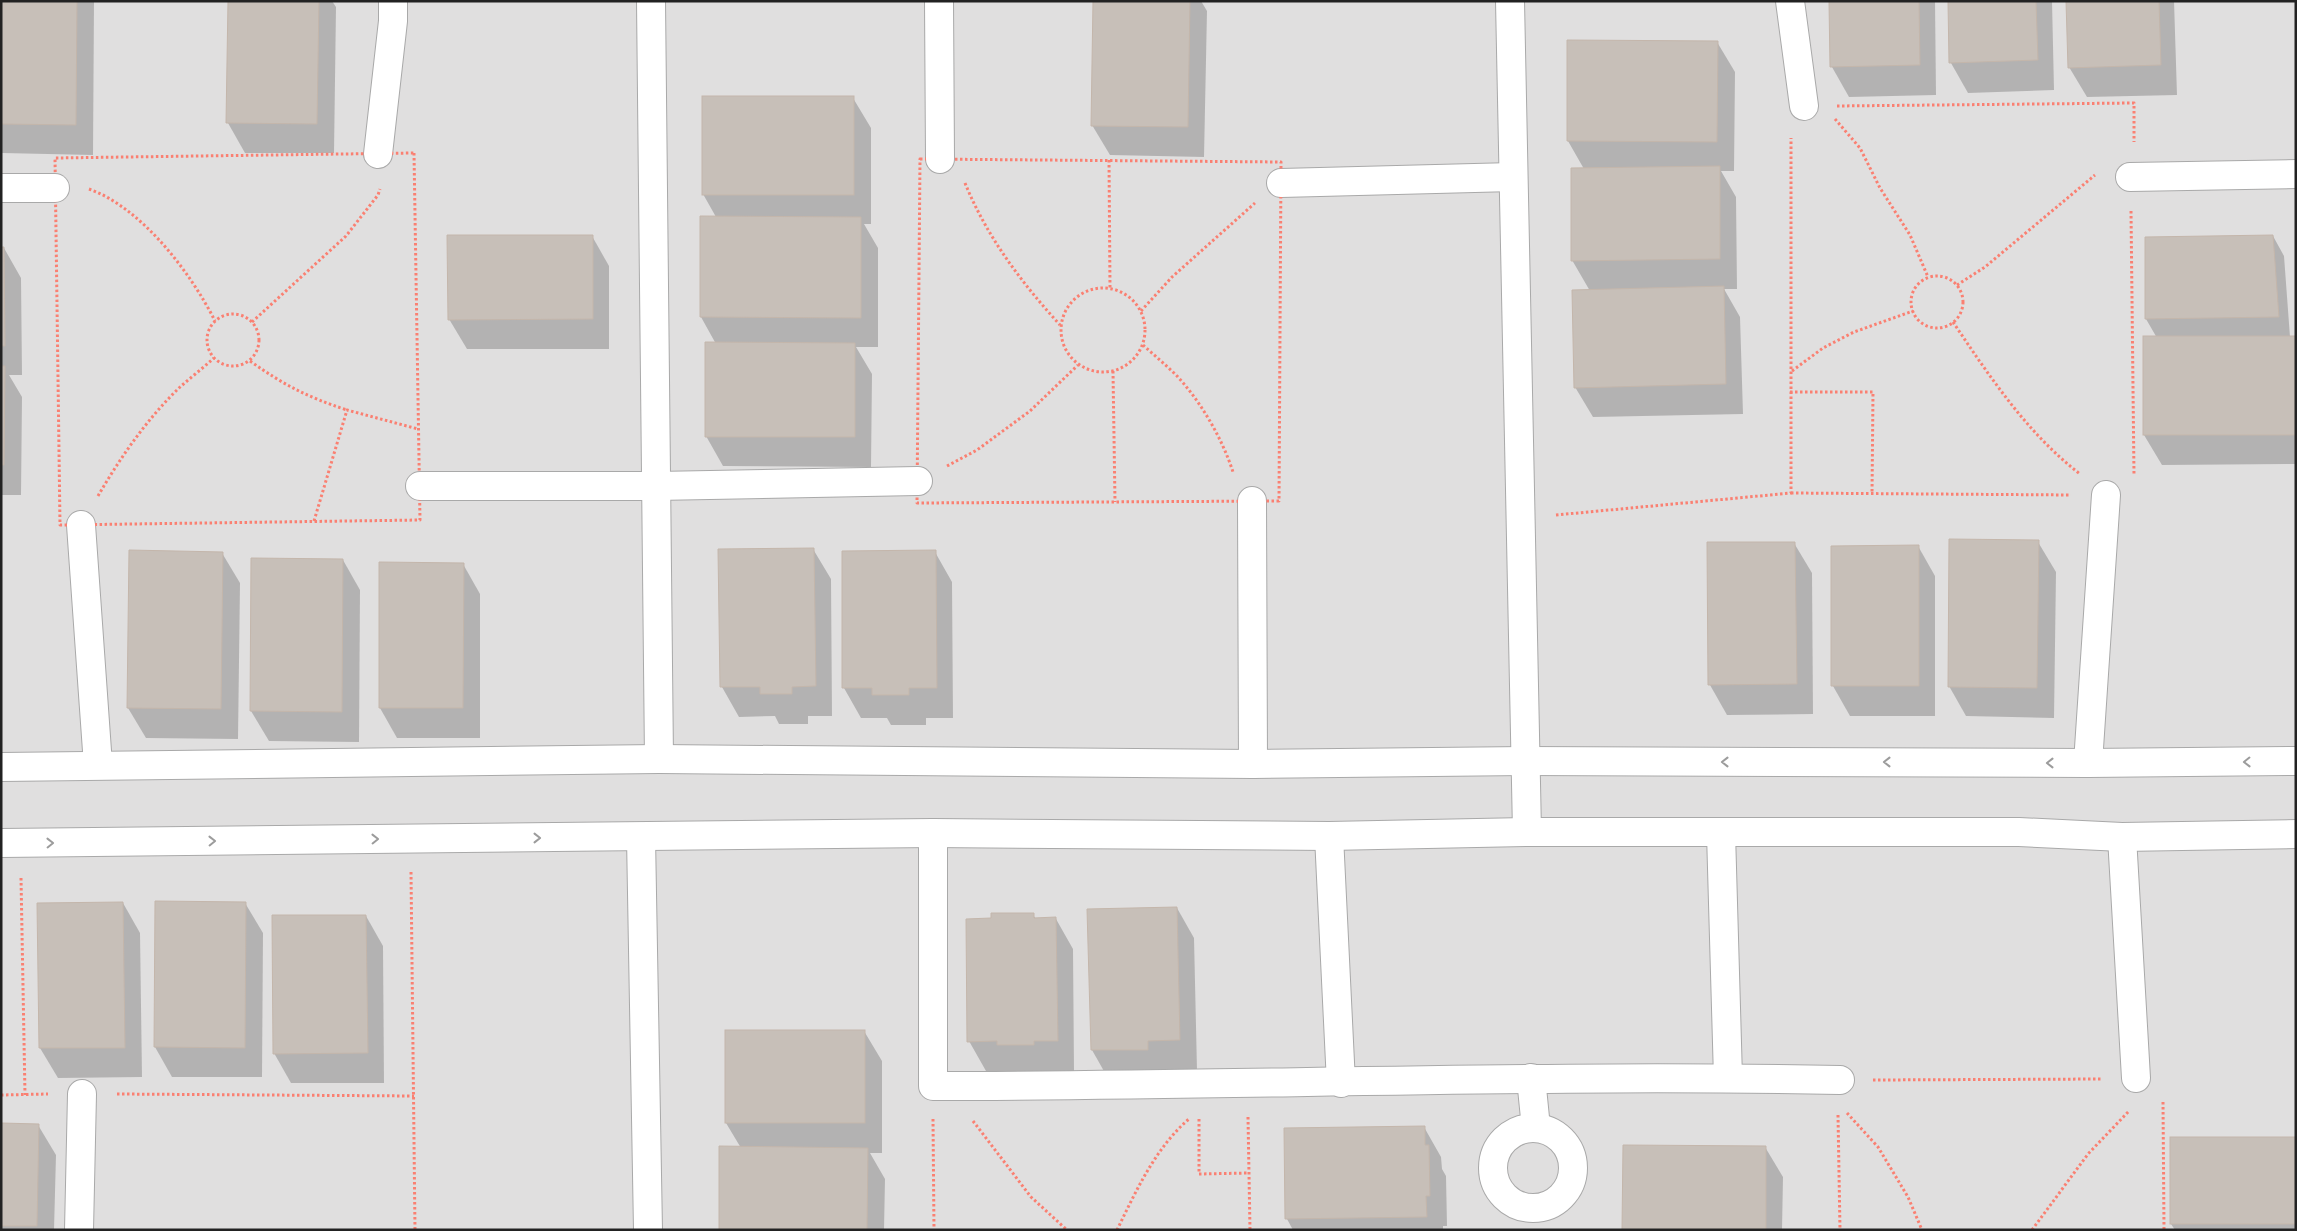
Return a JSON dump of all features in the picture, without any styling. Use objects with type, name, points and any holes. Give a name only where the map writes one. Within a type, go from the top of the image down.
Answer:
[{"type":"street","points":[[386,156],[393,1]]},
{"type":"street","points":[[652,1],[659,759]]},
{"type":"street","points":[[940,1],[952,162]]},
{"type":"street","points":[[1510,1],[1527,832]]},
{"type":"street","points":[[1790,1],[1814,106]]},
{"type":"street","points":[[2130,177],[2296,174]]},
{"type":"street","points":[[1272,190],[1513,178]]},
{"type":"street","points":[[1,188],[64,183]]},
{"type":"street","points":[[420,486],[656,486],[922,479]]},
{"type":"street","points":[[2088,763],[2106,495]]},
{"type":"street","points":[[1245,498],[1253,764]]},
{"type":"street","points":[[87,515],[98,764]]},
{"type":"street","points":[[1,767],[98,764],[659,759],[1253,764],[1526,761],[2088,763],[2296,761]]},
{"type":"street","points":[[11,843],[933,833],[1329,836],[1527,832],[2019,832],[2122,837],[2296,834]]},
{"type":"street","points":[[933,833],[940,1086],[1198,1097],[1248,1084],[1531,1078],[1728,1078],[1839,1092]]},
{"type":"street","points":[[1721,833],[1728,1078]]},
{"type":"street","points":[[1329,836],[1341,1083]]},
{"type":"street","points":[[640,837],[648,1230]]},
{"type":"street","points":[[2122,837],[2136,1091]]},
{"type":"street","points":[[1531,1078],[1536,1128]]},
{"type":"street","points":[[79,1230],[82,1094]]},
{"type":"street","points":[[1536,1128],[1554,1134],[1568,1148],[1574,1167],[1569,1185],[1557,1201],[1539,1219],[1503,1196],[1493,1179],[1492,1160],[1501,1142],[1517,1130],[1536,1128]]},
{"type":"path","points":[[1520,518],[1791,493],[2134,495],[2130,177],[2134,139],[2134,103],[1790,106],[1791,493]]},
{"type":"path","points":[[1814,106],[1860,148],[1880,188],[1910,235],[1928,277]]},
{"type":"path","points":[[2127,146],[2134,139]]},
{"type":"path","points":[[414,153],[420,520],[314,521],[87,515],[60,525],[64,183],[55,158],[386,156],[414,153]]},
{"type":"path","points":[[920,159],[952,162],[1109,160],[1281,162],[1272,190],[1278,501],[1245,498],[1115,502],[917,503],[922,479],[920,159]]},
{"type":"path","points":[[1109,160],[1110,288]]},
{"type":"path","points":[[1957,284],[1985,267],[2098,172]]},
{"type":"path","points":[[963,177],[974,205],[998,249],[1027,288],[1060,325]]},
{"type":"path","points":[[64,183],[98,192],[137,219],[185,272],[204,298],[216,321]]},
{"type":"path","points":[[252,322],[346,236],[378,195],[381,186]]},
{"type":"path","points":[[1141,311],[1172,276],[1199,251],[1272,190]]},
{"type":"path","points":[[1928,277],[1948,278],[1957,284],[1962,291],[1963,308],[1954,322],[1945,327],[1936,328],[1918,320],[1913,311],[1911,301],[1913,291],[1928,277]]},
{"type":"path","points":[[1096,288],[1110,288],[1128,296],[1141,311],[1146,328],[1143,345],[1131,362],[1113,371],[1089,370],[1078,365],[1063,347],[1060,325],[1064,312],[1072,300],[1082,292],[1096,288]]},
{"type":"path","points":[[1792,372],[1823,348],[1913,311]]},
{"type":"path","points":[[234,314],[244,316],[252,322],[259,338],[259,346],[256,354],[250,361],[232,366],[223,364],[214,358],[207,340],[209,330],[216,321],[224,316],[234,314]]},
{"type":"path","points":[[1954,322],[1997,386],[2056,456],[2106,495]]},
{"type":"path","points":[[1143,345],[1177,377],[1206,415],[1228,457],[1233,474]]},
{"type":"path","points":[[87,515],[112,472],[143,430],[178,389],[214,358]]},
{"type":"path","points":[[250,361],[278,381],[310,398],[418,430]]},
{"type":"path","points":[[943,468],[977,450],[1030,411],[1078,365]]},
{"type":"path","points":[[1113,371],[1115,502]]},
{"type":"path","points":[[1790,392],[1873,392],[1872,494]]},
{"type":"path","points":[[314,521],[347,410]]},
{"type":"path","points":[[410,839],[415,1230]]},
{"type":"path","points":[[11,843],[25,1095]]},
{"type":"path","points":[[2032,1230],[2136,1091],[2162,1076],[2164,1230]]},
{"type":"path","points":[[1248,1084],[1250,1230]]},
{"type":"path","points":[[934,1230],[940,1086]]},
{"type":"path","points":[[940,1086],[1031,1197],[1067,1230]]},
{"type":"path","points":[[1839,1092],[2136,1091]]},
{"type":"path","points":[[1839,1092],[1840,1230]]},
{"type":"path","points":[[1839,1092],[1878,1147],[1908,1197],[1922,1230]]},
{"type":"path","points":[[1,1095],[414,1096]]},
{"type":"path","points":[[1198,1097],[1199,1174],[1249,1174]]},
{"type":"path","points":[[1117,1230],[1151,1167],[1198,1097]]},
{"type":"shaded area","points":[[1,1],[2296,1],[2296,1230],[1,1230]]},
{"type":"building","points":[[1,1],[77,1],[76,125],[1,124]]},
{"type":"building","points":[[228,1],[319,1],[317,124],[226,123]]},
{"type":"building","points":[[1093,1],[1190,1],[1188,127],[1091,126]]},
{"type":"building","points":[[1829,1],[1919,1],[1920,65],[1830,67]]},
{"type":"building","points":[[1948,1],[2036,1],[2038,60],[1949,63]]},
{"type":"building","points":[[2066,1],[2159,1],[2161,65],[2068,68]]},
{"type":"building","points":[[1567,40],[1718,41],[1717,142],[1567,141]]},
{"type":"building","points":[[702,96],[854,96],[854,195],[702,195]]},
{"type":"building","points":[[1720,166],[1720,259],[1571,261],[1571,168]]},
{"type":"building","points":[[700,216],[861,217],[861,318],[700,317]]},
{"type":"building","points":[[447,235],[593,235],[593,319],[448,320]]},
{"type":"building","points":[[2273,235],[2279,317],[2145,319],[2145,237]]},
{"type":"building","points":[[1,247],[4,247],[5,346],[1,346]]},
{"type":"building","points":[[1724,286],[1726,384],[1574,388],[1572,290]]},
{"type":"building","points":[[2143,336],[2296,336],[2296,435],[2143,435]]},
{"type":"building","points":[[705,342],[855,343],[855,437],[705,437]]},
{"type":"building","points":[[1,366],[5,366],[4,465],[1,465]]},
{"type":"building","points":[[1949,539],[2039,540],[2037,688],[1948,687]]},
{"type":"building","points":[[1707,542],[1795,542],[1797,684],[1708,685]]},
{"type":"building","points":[[1919,545],[1919,686],[1831,686],[1831,546]]},
{"type":"building","points":[[814,548],[816,686],[792,687],[792,694],[760,694],[760,687],[720,687],[718,549]]},
{"type":"building","points":[[129,550],[223,552],[221,709],[127,708]]},
{"type":"building","points":[[936,550],[937,688],[909,688],[909,695],[872,695],[872,688],[842,688],[842,551]]},
{"type":"building","points":[[251,558],[343,559],[342,712],[250,711]]},
{"type":"building","points":[[379,562],[464,563],[463,708],[379,708]]},
{"type":"building","points":[[155,901],[246,902],[245,1048],[154,1047]]},
{"type":"building","points":[[123,902],[125,1048],[39,1048],[37,903]]},
{"type":"building","points":[[1177,907],[1180,1040],[1148,1041],[1148,1050],[1091,1050],[1087,909]]},
{"type":"building","points":[[991,913],[1034,913],[1034,918],[1056,917],[1058,1041],[1034,1041],[1034,1045],[997,1045],[997,1041],[967,1042],[966,919],[991,918]]},
{"type":"building","points":[[272,915],[366,915],[368,1053],[273,1054]]},
{"type":"building","points":[[725,1030],[865,1030],[865,1123],[725,1123]]},
{"type":"building","points":[[1,1123],[39,1124],[37,1226],[1,1226]]},
{"type":"building","points":[[1425,1126],[1425,1145],[1429,1145],[1430,1196],[1426,1196],[1427,1217],[1285,1219],[1284,1128]]},
{"type":"building","points":[[2170,1137],[2296,1137],[2296,1224],[2170,1224]]},
{"type":"building","points":[[1623,1145],[1766,1146],[1766,1230],[1622,1230]]},
{"type":"building","points":[[719,1146],[868,1148],[867,1230],[719,1230]]}]
